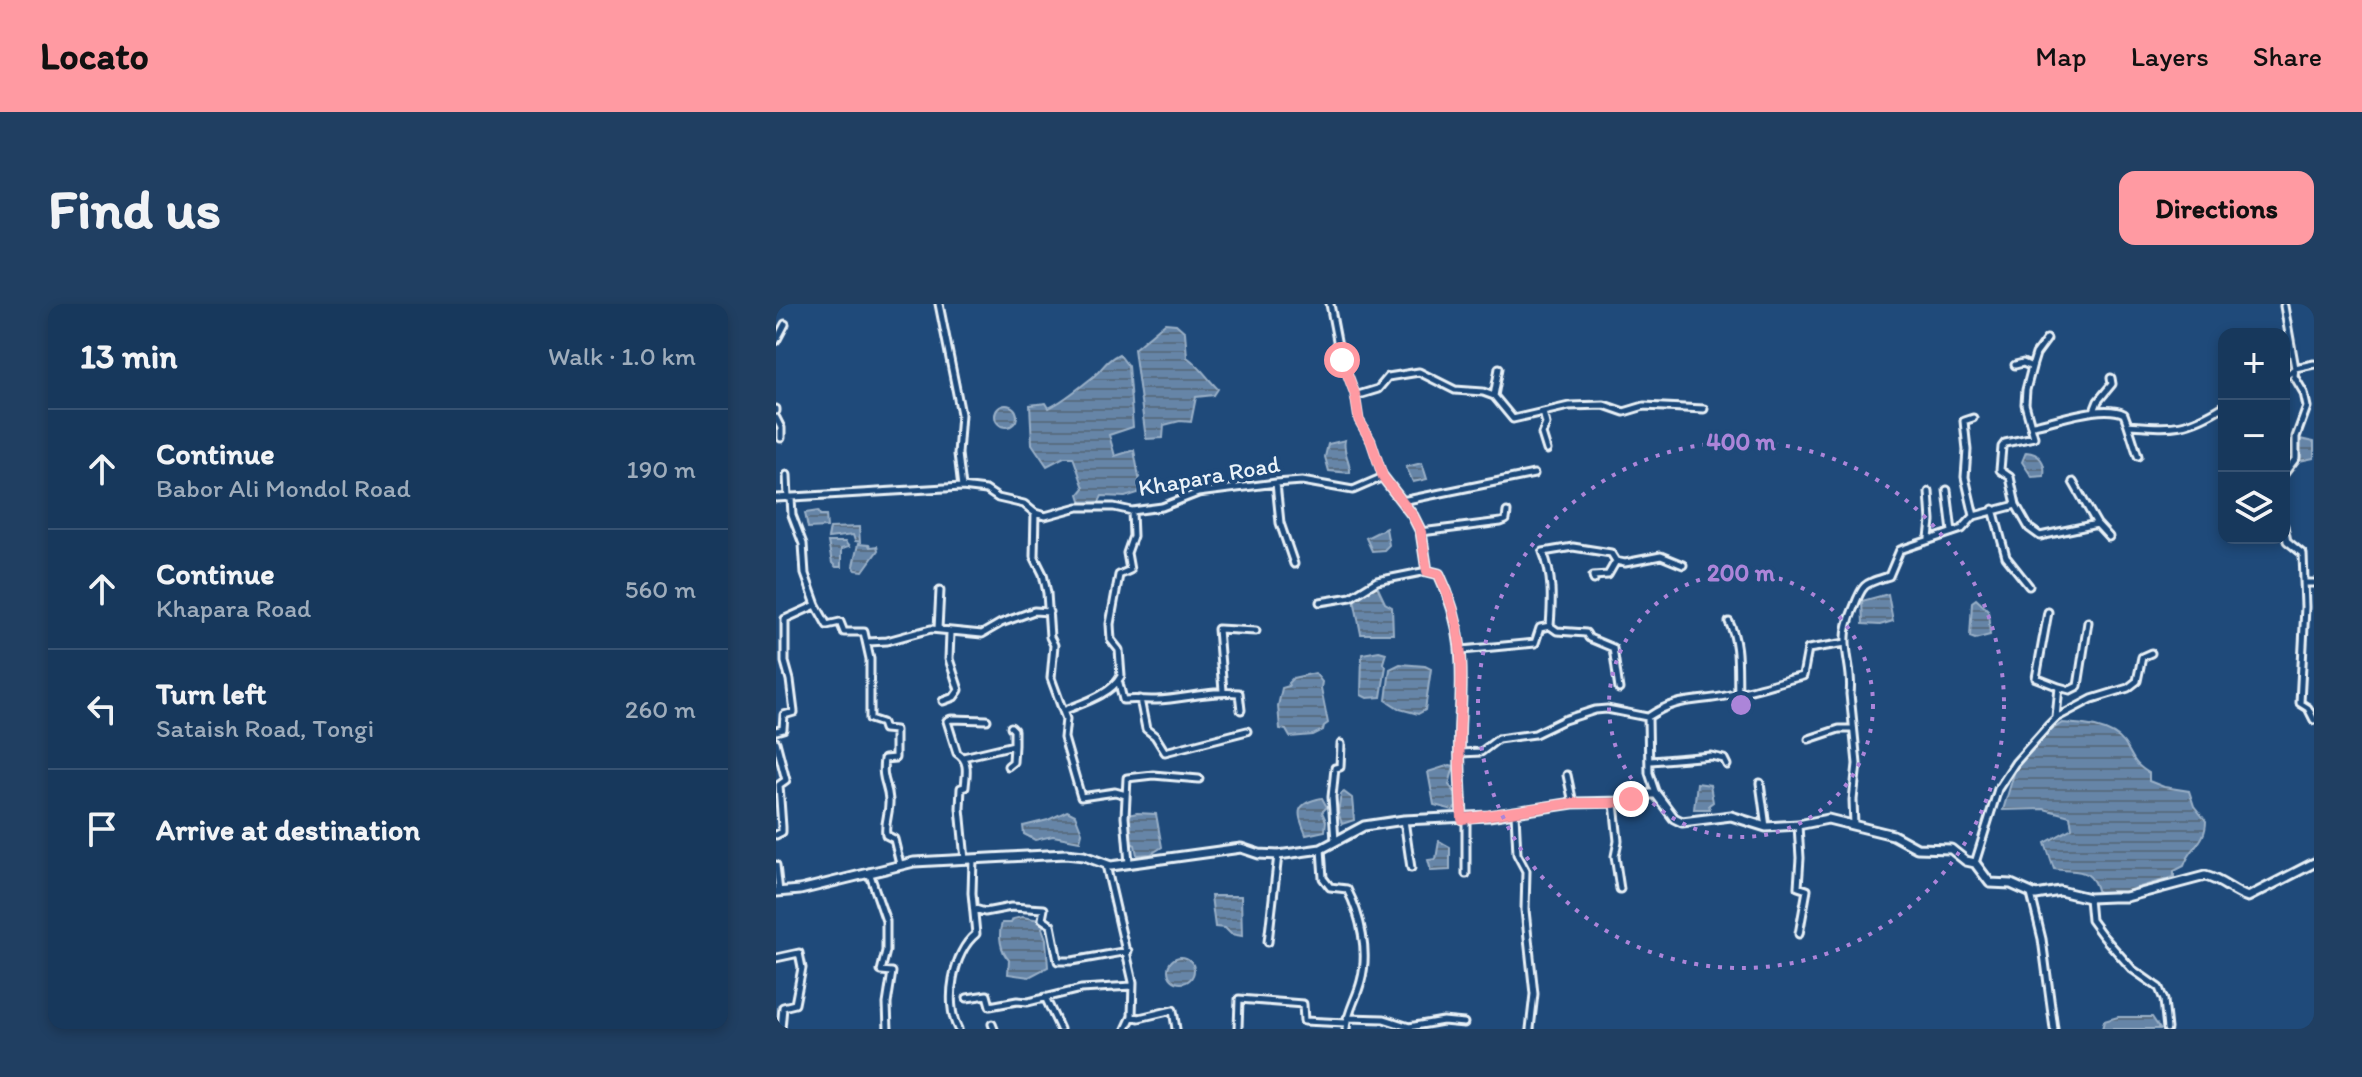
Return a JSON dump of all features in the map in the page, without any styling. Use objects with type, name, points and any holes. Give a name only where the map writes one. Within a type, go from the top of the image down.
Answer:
[{"type":"street","points":[[939,304],[961,414],[958,454],[962,487]]},
{"type":"street","points":[[1330,304],[1339,351],[1355,396],[1359,420],[1371,441],[1383,477],[1421,532],[1427,571]]},
{"type":"street","points":[[2284,306],[2294,376],[2310,408],[2296,437],[2296,458],[2286,472]]},
{"type":"street","points":[[776,341],[785,324]]},
{"type":"street","points":[[2047,339],[2036,354],[2026,390],[2025,404],[2034,437],[2005,443],[2000,470],[2010,477],[2016,505],[2029,528],[2040,536],[2097,524]]},
{"type":"street","points":[[2015,365],[2023,363],[2032,367]]},
{"type":"street","points":[[2290,373],[2295,368],[2314,364]]},
{"type":"street","points":[[1494,396],[1499,368]]},
{"type":"street","points":[[1355,396],[1378,389],[1388,377],[1419,372],[1455,390],[1494,396],[1513,419],[1569,406],[1604,405],[1624,412],[1644,406],[1704,409]]},
{"type":"street","points":[[2094,411],[2112,384],[2111,378]]},
{"type":"street","points":[[2033,425],[2094,411],[2117,410],[2124,414],[2138,456]]},
{"type":"street","points":[[2128,425],[2178,428],[2200,421],[2218,410]]},
{"type":"street","points":[[1543,412],[1546,424],[1542,434],[1547,450]]},
{"type":"street","points":[[776,418],[781,428],[781,438]]},
{"type":"street","points":[[1973,418],[1964,421],[1967,450],[1965,477],[1974,516]]},
{"type":"street","points":[[1401,501],[1534,474]]},
{"type":"street","points":[[787,475],[792,515],[803,544],[805,574],[816,605],[827,625],[840,622],[844,632],[864,632],[870,659],[870,719],[882,723],[884,729],[895,730],[895,758],[884,759],[882,775],[889,800],[884,822],[886,835],[894,839],[900,864]]},
{"type":"street","name":"Khapara Road","points":[[776,498],[962,487],[986,490],[998,498],[1024,504],[1045,516],[1078,507],[1114,507],[1132,511],[1162,507],[1198,493],[1276,483],[1302,481],[1346,491],[1383,477]]},
{"type":"street","points":[[2073,482],[2097,524],[2109,537]]},
{"type":"street","points":[[1276,483],[1280,523],[1294,564]]},
{"type":"street","points":[[1947,490],[1952,532]]},
{"type":"street","points":[[1929,492],[1929,539]]},
{"type":"street","points":[[1854,825],[1857,764],[1846,643],[1848,622],[1859,589],[1864,584],[1889,576],[1900,550],[1962,529],[1974,516],[2016,505]]},
{"type":"street","points":[[1993,509],[2006,557],[2029,586]]},
{"type":"street","points":[[1132,511],[1133,536],[1127,553],[1130,570],[1119,575],[1110,624],[1111,640],[1119,650],[1122,669],[1118,682],[1121,699],[1154,700],[1204,696],[1223,691],[1239,693],[1241,710]]},
{"type":"street","points":[[1421,532],[1501,522],[1506,520],[1507,512]]},
{"type":"street","points":[[1035,513],[1034,556],[1043,574],[1050,637],[1054,645],[1051,678],[1066,719],[1064,738],[1081,797],[1115,792],[1126,795]]},
{"type":"street","points":[[2290,543],[2303,554],[2305,607],[2300,703],[2308,708],[2314,720]]},
{"type":"street","points":[[1550,626],[1550,575],[1543,552],[1573,547],[1611,553],[1616,561],[1625,563],[1661,556],[1683,565]]},
{"type":"street","points":[[1594,580],[1593,576],[1608,575],[1616,561]]},
{"type":"street","points":[[1320,602],[1351,597],[1377,581],[1427,571],[1439,574],[1458,627],[1462,650],[1460,753],[1466,874]]},
{"type":"street","points":[[2304,583],[2314,583]]},
{"type":"street","points":[[940,590],[938,629],[941,629]]},
{"type":"street","points":[[776,731],[783,729],[784,715],[794,712],[785,662],[785,619],[816,605]]},
{"type":"street","points":[[2305,607],[2314,607]]},
{"type":"street","points":[[868,642],[887,641],[931,629],[982,634],[1034,611],[1049,612]]},
{"type":"street","points":[[2048,612],[2036,678],[2070,690],[2078,686],[2088,622]]},
{"type":"street","points":[[1729,622],[1736,643],[1738,693]]},
{"type":"street","points":[[1462,650],[1535,643],[1540,628],[1550,626],[1557,631],[1586,633],[1589,638],[1613,648],[1619,689]]},
{"type":"street","points":[[1223,691],[1218,629],[1256,631]]},
{"type":"street","points":[[943,701],[954,697],[959,690],[949,659],[950,632]]},
{"type":"street","points":[[2303,640],[2314,640]]},
{"type":"street","points":[[1648,717],[1660,707],[1677,702],[1738,693],[1803,676],[1808,649],[1846,643]]},
{"type":"street","points":[[1975,863],[1998,789],[2015,763],[2056,718],[2092,699],[2128,688],[2137,681],[2142,657],[2151,653]]},
{"type":"street","points":[[1063,711],[1118,682]]},
{"type":"street","points":[[2056,718],[2059,687]]},
{"type":"street","points":[[1140,699],[1146,729],[1155,736],[1165,752],[1247,731]]},
{"type":"street","points":[[1460,753],[1481,752],[1498,739],[1535,734],[1595,710],[1607,709],[1648,717]]},
{"type":"street","points":[[1648,717],[1649,773],[1656,794],[1674,818],[1682,822],[1731,816],[1766,827],[1828,819],[1893,835],[1908,846],[1951,849],[1966,861],[1975,863],[1990,883],[2011,884],[2031,894],[2060,891],[2089,898],[2126,897],[2205,876],[2217,879],[2236,893],[2248,897],[2314,863]]},
{"type":"street","points":[[958,1029],[951,1011],[951,992],[957,963],[967,941],[976,934],[969,859],[960,808],[966,766],[963,757],[957,753],[948,719],[987,720]]},
{"type":"street","points":[[1008,766],[1013,762],[1014,730],[1011,727]]},
{"type":"street","points":[[1809,739],[1839,729],[1853,729]]},
{"type":"street","points":[[776,742],[786,780],[779,785],[782,832],[776,835]]},
{"type":"street","points":[[1335,841],[1332,797],[1335,768],[1340,767],[1341,744]]},
{"type":"street","points":[[963,757],[1014,745]]},
{"type":"street","points":[[1651,761],[1711,756],[1724,759],[1727,765]]},
{"type":"street","points":[[1129,864],[1125,817],[1127,778],[1153,775],[1199,779]]},
{"type":"street","points":[[1567,775],[1573,803]]},
{"type":"street","points":[[1760,783],[1766,827]]},
{"type":"street","points":[[776,865],[778,892],[800,890],[900,864],[1066,854],[1084,856],[1106,865],[1129,864],[1241,848],[1259,854],[1278,855],[1321,849],[1364,826],[1404,820],[1515,813],[1573,803],[1614,803],[1656,794]]},
{"type":"street","points":[[1614,803],[1618,841],[1615,856],[1620,889]]},
{"type":"street","points":[[1515,813],[1517,854],[1526,871],[1525,910],[1534,994],[1530,1029]]},
{"type":"street","points":[[1404,820],[1411,868]]},
{"type":"street","points":[[1798,825],[1798,887],[1807,890],[1799,934]]},
{"type":"street","points":[[1321,849],[1323,878],[1330,887],[1347,889],[1363,939],[1362,979],[1346,1023]]},
{"type":"street","points":[[1268,942],[1278,855]]},
{"type":"street","points":[[1106,865],[1128,951],[1132,1016],[1126,1029]]},
{"type":"street","points":[[869,871],[886,921],[886,951],[881,971],[892,972],[887,1004],[888,1029]]},
{"type":"street","points":[[2031,894],[2042,939],[2054,1029]]},
{"type":"street","points":[[2089,898],[2091,920],[2102,935],[2132,969],[2159,988],[2164,1000],[2167,1029]]},
{"type":"street","points":[[975,909],[985,912],[1011,907],[1044,909],[1042,919],[1051,925],[1058,961],[1128,951]]},
{"type":"street","points":[[776,958],[799,953],[802,968],[795,1004],[783,1007],[781,1012],[781,1029]]},
{"type":"street","points":[[967,998],[987,995],[990,1006],[1081,989],[1132,986]]},
{"type":"street","points":[[1045,997],[1060,1029]]},
{"type":"street","points":[[1238,1029],[1239,999],[1303,1004],[1304,1021],[1346,1023],[1384,1019],[1409,1027],[1443,1021],[1464,1023]]},
{"type":"street","points":[[1132,1016],[1148,1017],[1173,1010],[1176,1029]]},
{"type":"water","points":[[1165,323],[1176,324],[1185,332],[1187,357],[1218,389],[1214,395],[1196,397],[1191,422],[1164,425],[1163,438],[1146,439],[1134,349]]},
{"type":"water","points":[[1119,354],[1128,366],[1133,427],[1109,435],[1115,456],[1134,450],[1141,488],[1138,493],[1125,497],[1102,496],[1099,502],[1083,506],[1079,494],[1084,488],[1073,457],[1064,457],[1047,466],[1032,444],[1030,405],[1046,403],[1049,408],[1055,405]]},
{"type":"water","points":[[1006,405],[1014,408],[1017,416],[1014,424],[1006,427],[998,424],[995,416],[998,408]]},
{"type":"water","points":[[2300,439],[2314,442],[2314,458],[2299,461],[2297,451]]},
{"type":"water","points":[[1345,440],[1350,473],[1329,471],[1325,457],[1328,444]]},
{"type":"water","points":[[2026,452],[2035,454],[2041,460],[2044,476],[2032,477],[2022,462]]},
{"type":"water","points":[[1422,463],[1427,479],[1413,482],[1406,467]]},
{"type":"water","points":[[818,511],[820,515],[826,515],[827,527],[808,528],[805,513]]},
{"type":"water","points":[[859,527],[860,542],[855,541],[853,535],[828,538],[830,528]]},
{"type":"water","points":[[1386,528],[1389,545],[1384,550],[1372,551],[1366,538]]},
{"type":"water","points":[[828,542],[845,542],[849,547],[841,549],[841,567],[832,563]]},
{"type":"water","points":[[858,544],[877,546],[878,550],[863,571],[853,566]]},
{"type":"water","points":[[1377,586],[1385,603],[1392,607],[1393,634],[1361,634],[1354,599]]},
{"type":"water","points":[[1888,594],[1893,621],[1880,625],[1863,624],[1862,601]]},
{"type":"water","points":[[1976,599],[1988,610],[1990,635],[1975,639],[1970,637],[1972,602]]},
{"type":"water","points":[[1386,653],[1381,697],[1367,698],[1361,695],[1362,654]]},
{"type":"water","points":[[1400,664],[1431,669],[1425,710],[1418,714],[1400,709],[1386,700],[1390,669]]},
{"type":"water","points":[[1315,673],[1322,682],[1328,723],[1313,735],[1290,737],[1286,730],[1280,729],[1278,706],[1282,688],[1289,686],[1293,678]]},
{"type":"water","points":[[2062,723],[2095,727],[2112,733],[2124,743],[2136,763],[2149,773],[2149,781],[2189,791],[2194,806],[2206,821],[2205,828],[2184,866],[2174,871],[2174,877],[2123,892],[2098,893],[2092,878],[2082,872],[2054,869],[2045,843],[2072,828],[2070,816],[2044,809],[2003,810],[2016,767],[2050,731]]},
{"type":"water","points":[[1454,766],[1449,785],[1458,796],[1453,810],[1434,805],[1428,772]]},
{"type":"water","points":[[1697,783],[1710,785],[1713,802],[1709,805],[1710,809],[1694,809]]},
{"type":"water","points":[[1344,792],[1352,798],[1354,820],[1342,824],[1338,812]]},
{"type":"water","points":[[1322,798],[1327,807],[1322,812],[1326,821],[1325,831],[1306,835],[1300,811],[1306,803]]},
{"type":"water","points":[[1067,811],[1075,815],[1082,833],[1080,841],[1053,836],[1035,840],[1024,834],[1023,826]]},
{"type":"water","points":[[1156,814],[1162,847],[1151,854],[1137,855],[1135,845],[1129,842],[1128,815]]},
{"type":"water","points":[[1439,841],[1450,847],[1450,870],[1431,871],[1428,860],[1436,859]]},
{"type":"water","points":[[1211,896],[1241,896],[1242,936],[1215,927]]},
{"type":"water","points":[[1013,919],[1040,920],[1046,939],[1048,967],[1029,977],[1008,974],[1009,960],[1001,942],[1002,923],[1011,923]]},
{"type":"water","points":[[1181,957],[1190,961],[1194,970],[1190,979],[1181,983],[1172,979],[1168,970],[1172,961]]},
{"type":"water","points":[[2118,1017],[2152,1017],[2160,1029],[2102,1029],[2104,1021]]},
{"type":"route","points":[[1342,360],[1352,383],[1359,420],[1371,441],[1383,477],[1413,516],[1421,532],[1427,571],[1439,574],[1458,627],[1462,650],[1462,819],[1573,803],[1614,803],[1631,799]]}]
